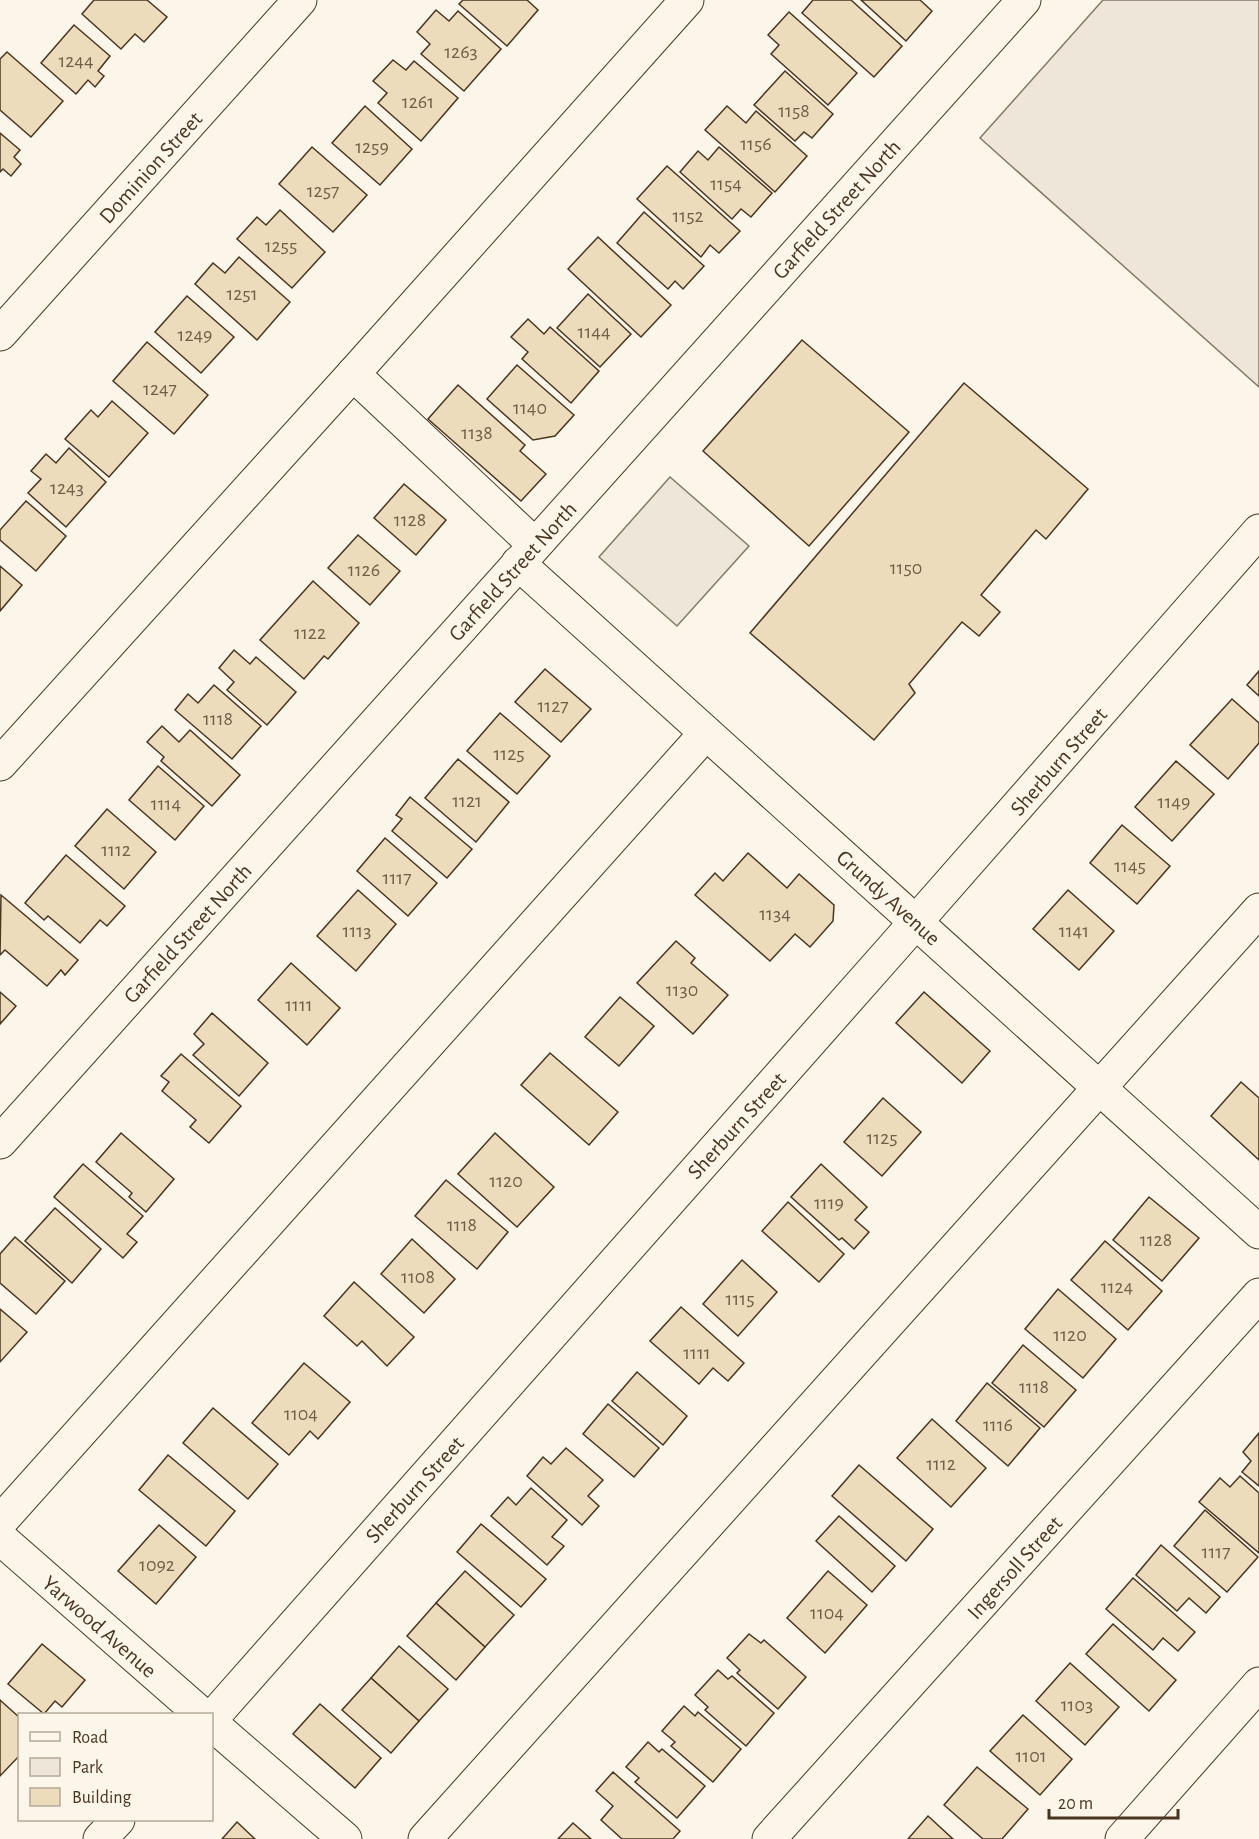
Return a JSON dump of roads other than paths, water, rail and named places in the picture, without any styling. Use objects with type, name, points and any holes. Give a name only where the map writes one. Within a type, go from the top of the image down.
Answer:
[{"type":"street","name":"Dominion Street","points":[[0,334],[300,0]]},
{"type":"street","points":[[0,764],[687,0]]},
{"type":"street","name":"Garfield Street North","points":[[0,1142],[1024,0]]},
{"type":"street","name":"Grundy Avenue","points":[[353,374],[526,554],[706,733],[1259,1232]]},
{"type":"street","name":"Sherburn Street","points":[[213,1717],[1259,531]]},
{"type":"street","points":[[0,1522],[706,733]]},
{"type":"street","points":[[425,1839],[1259,910]]},
{"type":"street","name":"Ingersoll Street","points":[[769,1839],[1259,1295]]},
{"type":"street","name":"Yarwood Avenue","points":[[0,1538],[200,1713]]},
{"type":"street","points":[[1122,1839],[1259,1684]]},
{"type":"street","points":[[213,1725],[345,1839]]},
{"type":"street","points":[[100,1839],[117,1821]]}]
